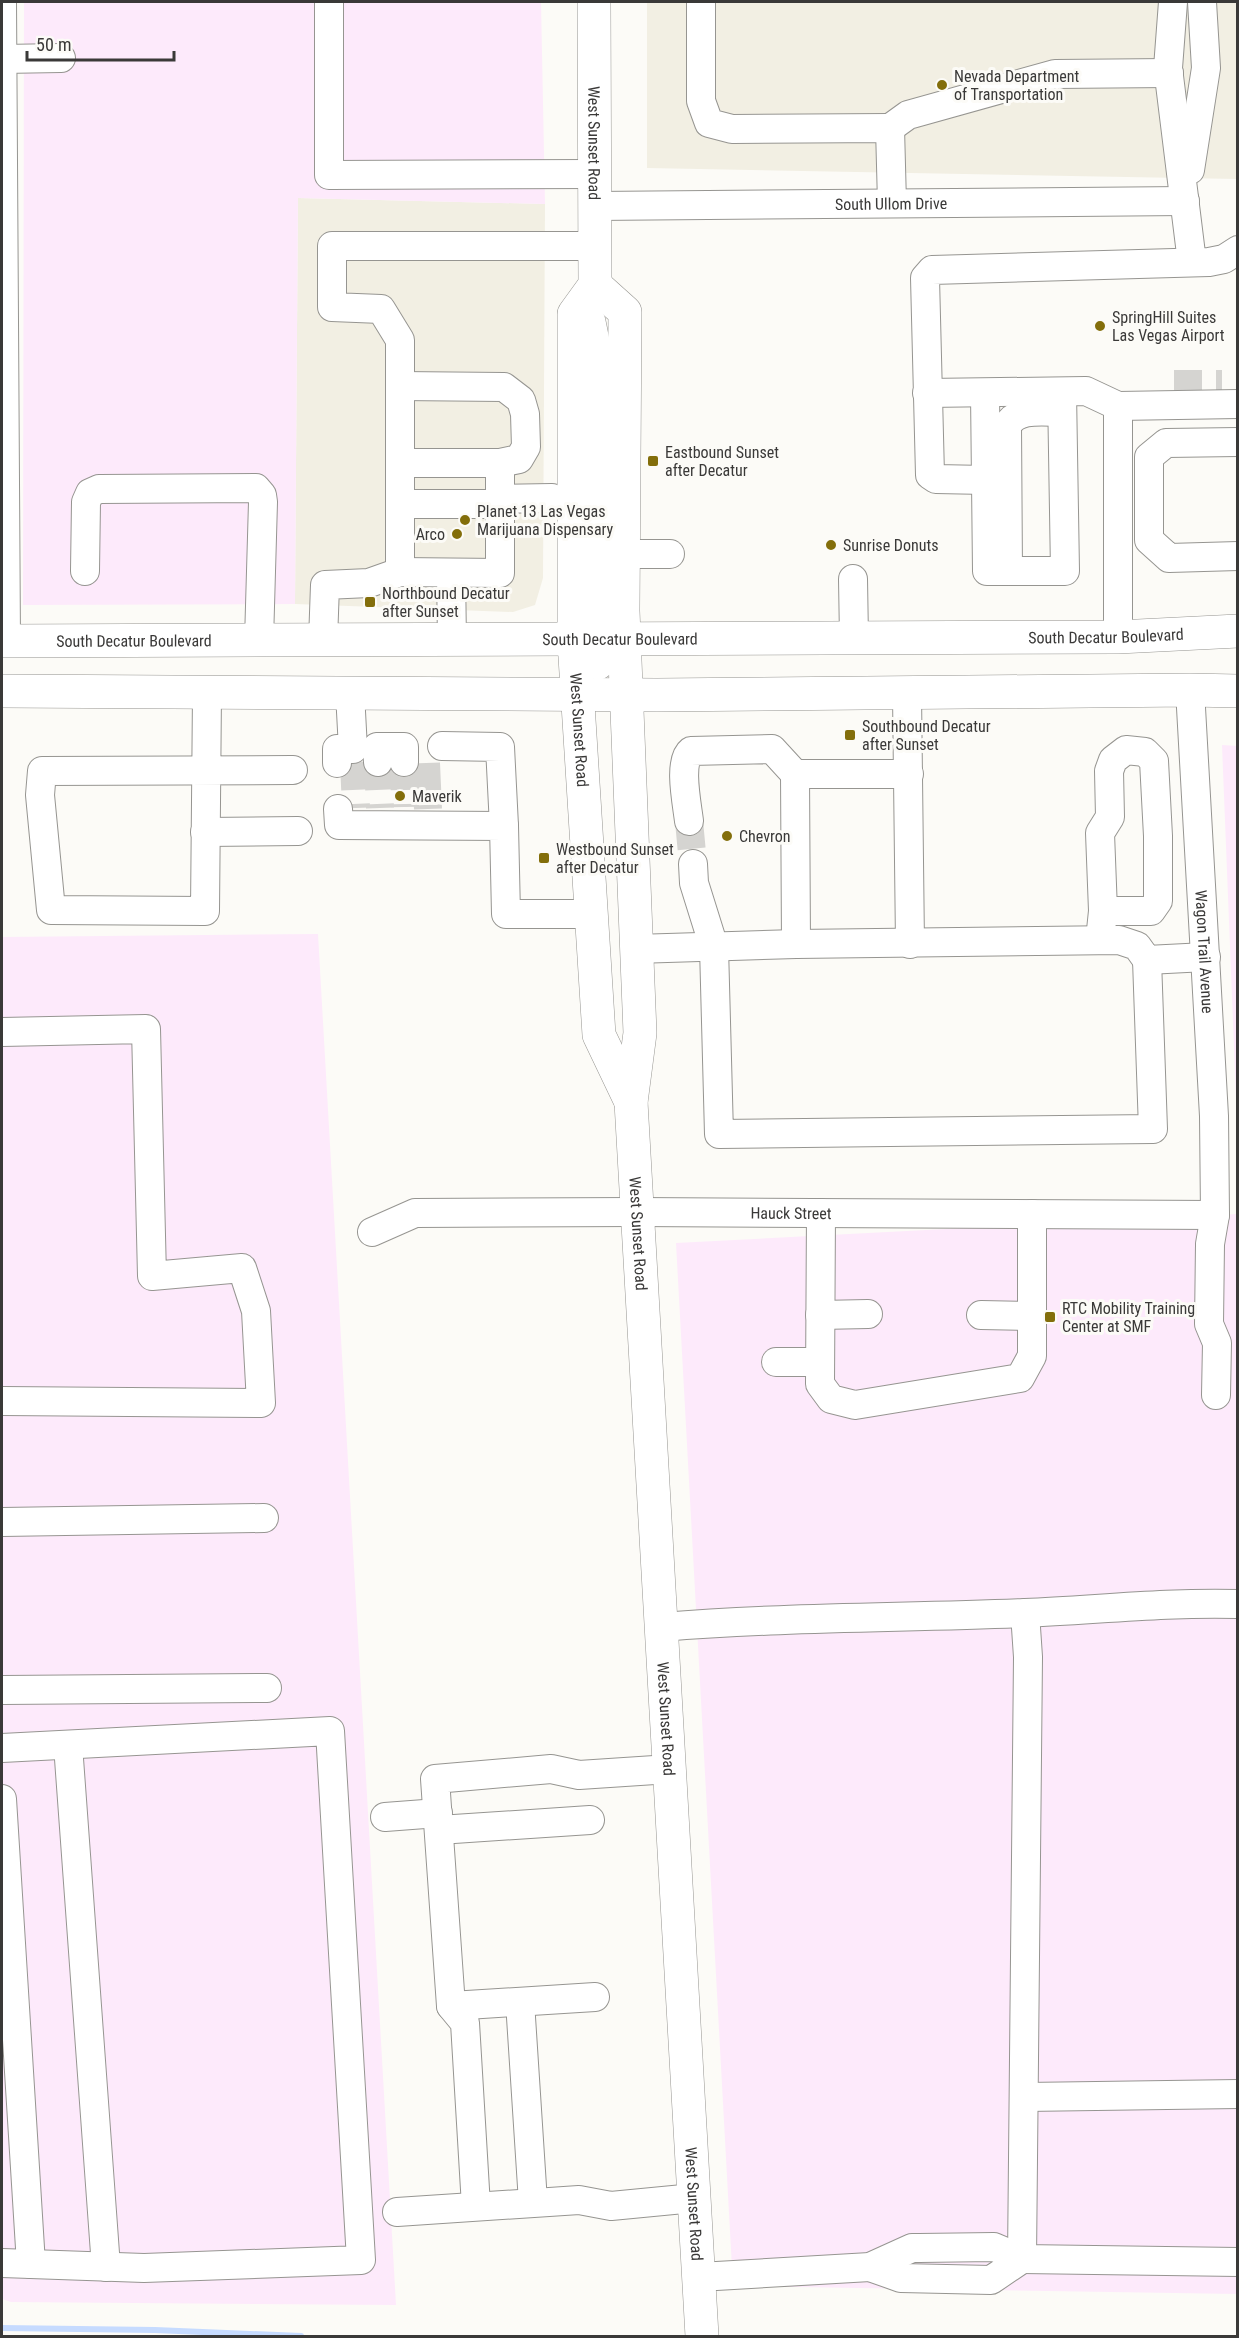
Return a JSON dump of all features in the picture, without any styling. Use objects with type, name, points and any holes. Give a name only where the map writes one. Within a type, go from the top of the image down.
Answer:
[{"type":"main road","name":"West Sunset Road","points":[[594,2],[595,246],[590,292],[574,314],[573,395],[587,640],[601,695],[592,914],[599,1035],[631,1102]]},
{"type":"main road","name":"West Sunset Road","points":[[590,292],[625,312],[622,554],[587,640],[601,695],[636,949],[640,1034],[631,1102],[636,1212],[702,2337]]},
{"type":"main road","points":[[587,640],[597,356],[590,292]]},
{"type":"main road","points":[[573,395],[552,462],[552,498],[587,640]]},
{"type":"main road","name":"South Decatur Boulevard","points":[[3,649],[259,641],[1118,637],[1238,631]]},
{"type":"main road","points":[[2,692],[601,695],[1190,690],[1238,692]]},
{"type":"street","points":[[2,2],[3,649]]},
{"type":"street","name":"South Ullom Drive","points":[[329,2],[329,175],[892,203],[1185,201]]},
{"type":"street","points":[[701,2],[701,101],[709,123],[732,129],[890,128],[908,116],[1055,74],[1206,69]]},
{"type":"street","points":[[1173,2],[1168,71],[1192,262]]},
{"type":"street","points":[[1185,201],[1206,69],[1202,2]]},
{"type":"street","points":[[2,59],[61,58]]},
{"type":"street","points":[[890,128],[892,203]]},
{"type":"street","points":[[400,572],[400,340],[381,309],[332,307],[332,246],[595,246]]},
{"type":"street","points":[[986,480],[936,479],[930,475],[925,278],[932,270],[1209,262],[1224,259],[1238,250]]},
{"type":"street","points":[[1151,405],[1174,384]]},
{"type":"street","points":[[400,386],[504,387],[521,400],[525,414],[526,447],[519,459],[500,463],[401,463]]},
{"type":"street","points":[[1008,571],[1007,426],[1011,419],[1019,414],[1062,402],[1086,392],[1119,406],[1151,405],[1232,396]]},
{"type":"street","points":[[927,393],[985,393],[1062,402]]},
{"type":"street","points":[[985,393],[987,572],[1065,571],[1062,402]]},
{"type":"street","points":[[1118,637],[1119,406]]},
{"type":"street","points":[[1238,442],[1166,443],[1149,457],[1149,540],[1169,558],[1238,556]]},
{"type":"street","points":[[323,641],[325,585],[369,583],[400,572],[500,573],[500,463]]},
{"type":"street","points":[[85,571],[86,502],[90,493],[99,489],[250,486],[256,488],[262,495],[263,502],[259,641]]},
{"type":"street","points":[[401,504],[552,498]]},
{"type":"street","points":[[622,554],[670,554]]},
{"type":"street","points":[[451,573],[452,640]]},
{"type":"street","points":[[853,579],[854,638]]},
{"type":"street","name":"Wagon Trail Avenue","points":[[1190,690],[1214,1116],[1215,1215],[1210,1244],[1209,1324],[1217,1343],[1216,1395]]},
{"type":"street","points":[[207,693],[205,770],[205,910],[51,910],[40,795],[42,771],[205,770],[293,770]]},
{"type":"street","points":[[350,693],[395,755],[500,747],[506,914],[592,914]]},
{"type":"street","points":[[907,694],[910,944]]},
{"type":"street","points":[[689,820],[684,765],[687,754],[691,751],[772,749],[795,774],[796,944]]},
{"type":"street","points":[[1100,940],[1102,911],[1100,833],[1110,817],[1109,771],[1113,760],[1126,750],[1145,752],[1154,761],[1158,836],[1158,901],[1151,911],[1102,911]]},
{"type":"street","points":[[795,774],[909,774]]},
{"type":"street","points":[[398,816],[504,826]]},
{"type":"street","points":[[205,832],[298,831]]},
{"type":"street","points":[[636,949],[714,947],[796,944],[1100,940],[1119,940],[1137,946],[1147,960],[1153,1129],[719,1134],[714,947],[694,883],[693,864]]},
{"type":"street","points":[[1147,960],[1206,957]]},
{"type":"street","points":[[2,1032],[146,1029],[152,1276],[242,1268],[256,1311],[261,1403],[2,1401]]},
{"type":"street","name":"Hauck Street","points":[[372,1232],[415,1213],[1215,1215]]},
{"type":"street","points":[[821,1213],[820,1384],[831,1399],[855,1405],[1020,1378],[1032,1356],[1032,1214]]},
{"type":"street","points":[[820,1315],[868,1314]]},
{"type":"street","points":[[981,1315],[1033,1316]]},
{"type":"street","points":[[776,1353],[820,1353]]},
{"type":"street","points":[[2,1522],[264,1518]]},
{"type":"street","points":[[662,1627],[730,1622],[1025,1613],[1187,1603],[1238,1604]]},
{"type":"street","points":[[1022,2259],[1028,1657],[1025,1613]]},
{"type":"street","points":[[2,1690],[267,1688]]},
{"type":"street","points":[[2,1748],[330,1731],[362,2260],[144,2268],[2,2262]]},
{"type":"street","points":[[68,1745],[106,2266]]},
{"type":"street","points":[[476,2206],[465,2023],[451,2006],[435,1779],[551,1769],[579,1775],[670,1769]]},
{"type":"street","points":[[2,1799],[4,1884],[31,2264]]},
{"type":"street","points":[[385,1817],[438,1822],[590,1820]]},
{"type":"street","points":[[451,2006],[595,1997]]},
{"type":"street","points":[[520,2002],[533,2202]]},
{"type":"street","points":[[1024,2097],[1238,2094]]},
{"type":"street","points":[[397,2212],[579,2200],[611,2206],[694,2198]]},
{"type":"street","points":[[699,2277],[870,2267],[912,2248],[994,2247],[1022,2259],[1238,2262]]},
{"type":"shaded area","points":[[24,2],[541,2],[545,204],[298,198],[295,604],[23,605]]},
{"type":"shaded area","name":"Nevada Department of Transportation","points":[[647,2],[1237,2],[1237,179],[647,168]]},
{"type":"shaded area","points":[[298,198],[545,204],[543,578],[535,605],[513,612],[295,604]]},
{"type":"shaded area","points":[[1222,745],[1238,746],[1237,1123]]},
{"type":"shaded area","points":[[318,934],[396,2305],[11,2302],[2,2299],[2,937]]},
{"type":"shaded area","points":[[1237,1214],[1237,2294],[733,2286],[676,1243]]},
{"type":"waterway","points":[[2,2328],[155,2330],[301,2336]]},
{"type":"tunnel","points":[[1174,384],[1222,384]]},
{"type":"tunnel","points":[[354,762],[356,808]]},
{"type":"tunnel","points":[[378,762],[380,808]]},
{"type":"tunnel","points":[[404,762],[405,807]]},
{"type":"tunnel","points":[[426,763],[428,809]]},
{"type":"tunnel","points":[[689,821],[693,864]]},
{"type":"place","name":"Nevada Department of Transportation","points":[[942,85]]},
{"type":"place","name":"SpringHill Suites Las Vegas Airport","points":[[1100,326]]},
{"type":"place","name":"Eastbound Sunset after Decatur","points":[[653,461]]},
{"type":"place","name":"Planet 13 Las Vegas Marijuana Dispensary","points":[[465,520]]},
{"type":"place","name":"Arco","points":[[457,534]]},
{"type":"place","name":"Sunrise Donuts","points":[[831,545]]},
{"type":"place","name":"Northbound Decatur after Sunset","points":[[370,602]]},
{"type":"place","name":"Southbound Decatur after Sunset","points":[[850,735]]},
{"type":"place","name":"Maverik","points":[[400,796]]},
{"type":"place","name":"Chevron","points":[[727,836]]},
{"type":"place","name":"Westbound Sunset after Decatur","points":[[544,858]]},
{"type":"place","name":"RTC Mobility Training Center at SMF","points":[[1050,1317]]}]
